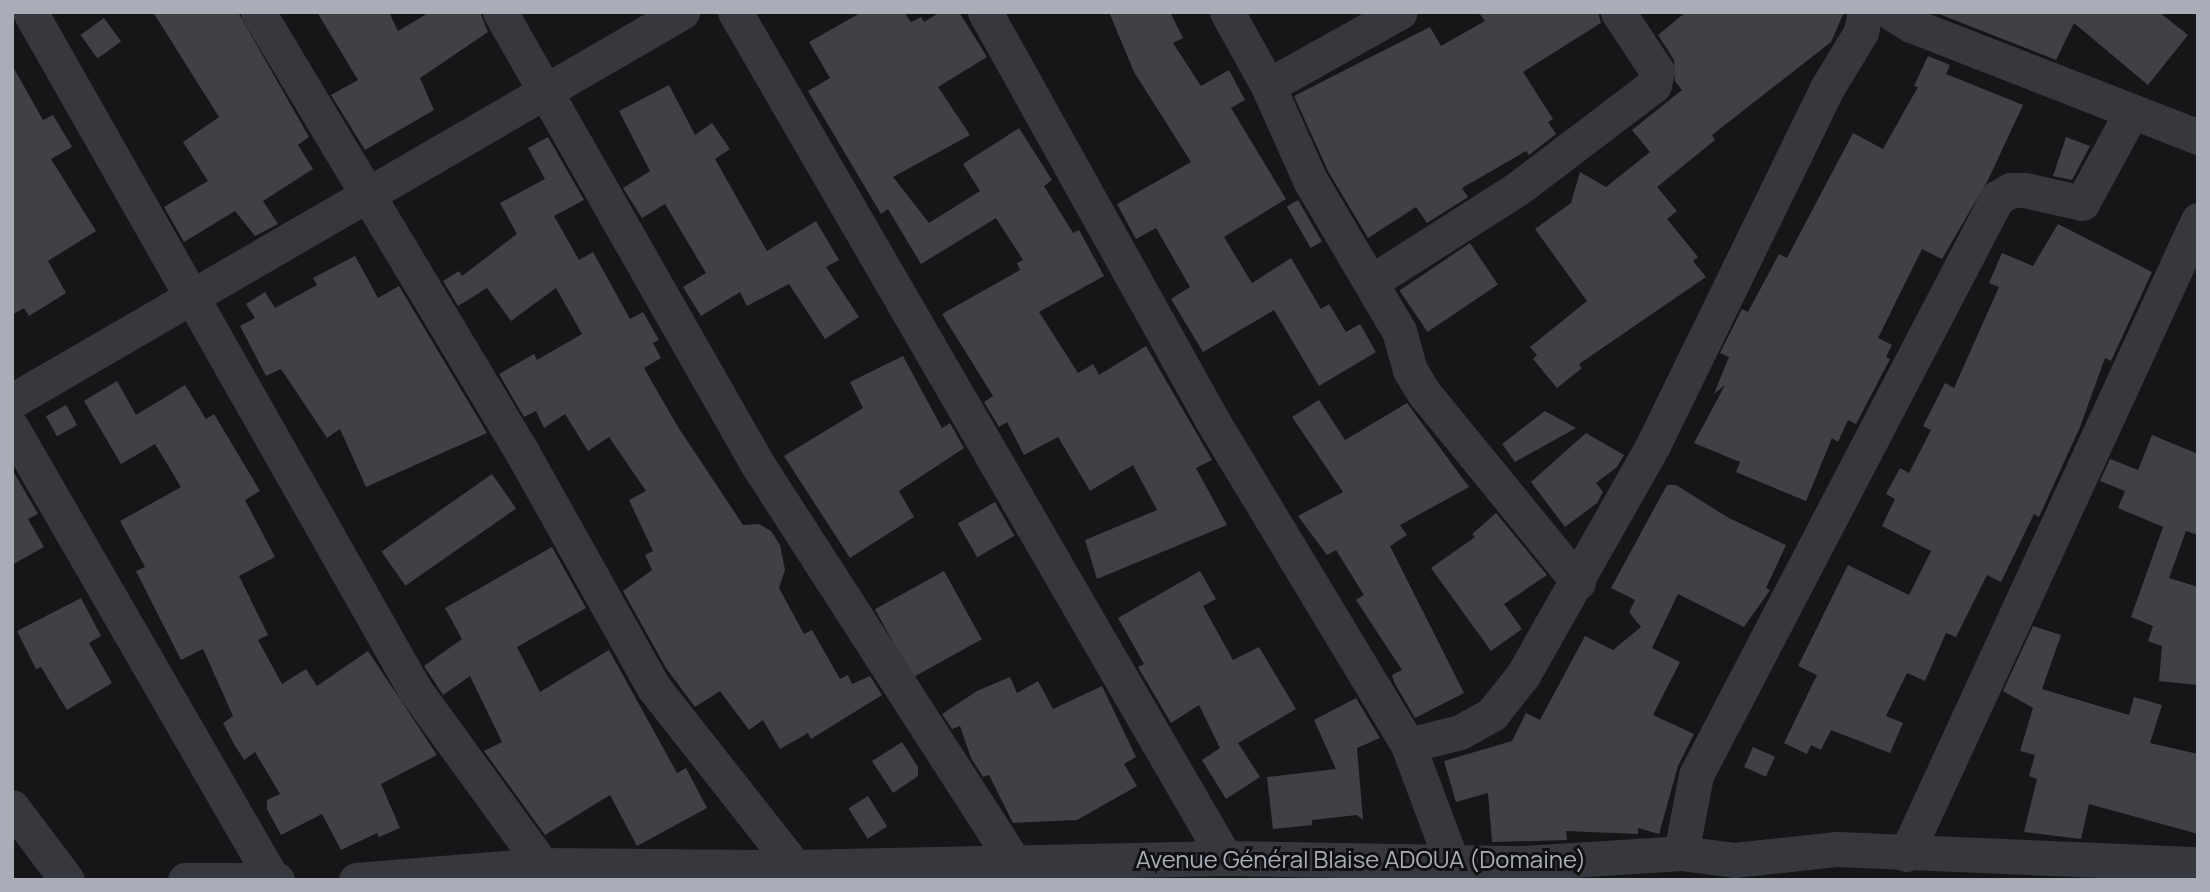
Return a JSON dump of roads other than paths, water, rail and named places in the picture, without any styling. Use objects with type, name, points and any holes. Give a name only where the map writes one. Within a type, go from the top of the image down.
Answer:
[{"type":"street","points":[[30,12],[415,690],[540,873]]},
{"type":"street","points":[[258,12],[522,452],[654,688],[793,873]]},
{"type":"street","points":[[500,12],[758,465],[1010,870]]},
{"type":"street","points":[[12,401],[191,294],[682,12]]},
{"type":"street","points":[[735,12],[918,321],[1225,858]]},
{"type":"street","points":[[985,12],[1212,420],[1408,745],[1451,860]]},
{"type":"street","points":[[1227,12],[1268,86],[1310,180],[1399,331],[1410,370],[1424,393],[1578,582]]},
{"type":"street","points":[[1268,86],[1400,12]]},
{"type":"street","points":[[1371,282],[1517,188],[1654,85],[1657,71],[1618,12]]},
{"type":"street","points":[[1408,745],[1460,732],[1492,714],[1523,675],[1578,582],[1653,445],[1827,88],[1861,32],[1865,12]]},
{"type":"street","points":[[1909,16],[2131,113],[2198,137]]},
{"type":"street","points":[[1681,853],[1696,775],[1997,198],[2011,190],[2025,190],[2082,203],[2131,113]]},
{"type":"street","points":[[1906,854],[2198,220]]},
{"type":"street","points":[[12,428],[275,880]]},
{"type":"street","points":[[12,807],[67,880]]},
{"type":"street","name":"Avenue Général Blaise ADOUA (Domaine)","points":[[356,880],[540,873],[1010,870],[1225,858],[1259,869],[1451,860],[1520,872],[1681,853],[1732,870],[1836,864],[1906,854],[2198,864]]},
{"type":"street","points":[[185,880],[275,880]]}]
